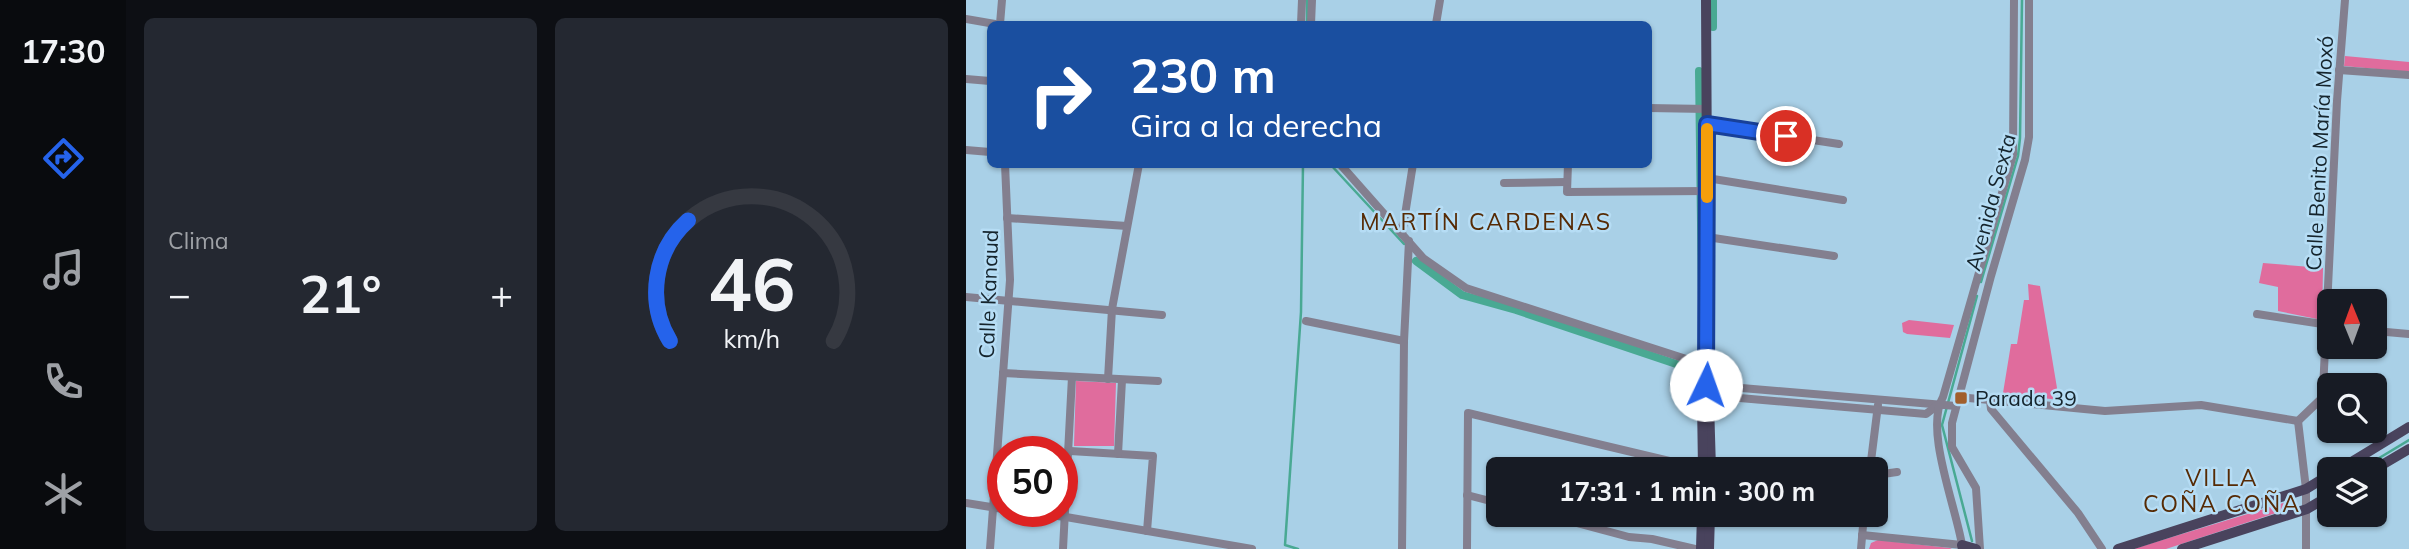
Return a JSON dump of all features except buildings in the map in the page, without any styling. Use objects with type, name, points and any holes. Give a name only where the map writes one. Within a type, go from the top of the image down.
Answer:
[{"type":"main road","points":[[1703,457],[1702,402],[1708,366],[1706,0]]},
{"type":"main road","points":[[1706,390],[1709,402],[1710,457]]},
{"type":"main road","points":[[2360,457],[2409,427]]},
{"type":"main road","points":[[2387,462],[2409,449]]},
{"type":"main road","points":[[2118,549],[2306,489],[2317,482]]},
{"type":"main road","points":[[2182,549],[2307,509],[2317,503]]},
{"type":"main road","points":[[1701,549],[1702,527]]},
{"type":"main road","points":[[1709,549],[1710,527]]},
{"type":"street","points":[[998,21],[1002,0]]},
{"type":"street","points":[[1301,21],[1302,0]]},
{"type":"street","points":[[1311,21],[1312,0]]},
{"type":"street","points":[[1436,21],[1440,0]]},
{"type":"street","name":"Avenida Sexta","points":[[1970,548],[1935,429],[1948,404],[2013,155],[2014,0]]},
{"type":"street","name":"Avenida Sexta","points":[[1970,548],[1976,488],[1952,447],[1952,423],[1948,404],[1943,397],[2025,160],[2029,137],[2029,0]]},
{"type":"street","name":"Calle Benito María Moxó","points":[[2330,289],[2339,70],[2345,0]]},
{"type":"street","points":[[966,19],[987,22]]},
{"type":"street","points":[[2339,70],[2409,75]]},
{"type":"street","points":[[966,79],[987,81]]},
{"type":"street","points":[[1652,107],[1706,109]]},
{"type":"street","points":[[1707,124],[1839,144]]},
{"type":"street","points":[[966,150],[987,152]]},
{"type":"street","name":"Calle Kanaud","points":[[1001,436],[1008,300],[1005,168]]},
{"type":"street","points":[[1108,379],[1112,309],[1138,168]]},
{"type":"street","points":[[1344,168],[1423,258],[1466,288],[1708,366]]},
{"type":"street","points":[[1402,234],[1412,168]]},
{"type":"street","points":[[1568,168],[1567,191],[1707,191]]},
{"type":"street","points":[[1707,178],[1843,200]]},
{"type":"street","points":[[1504,183],[1567,182]]},
{"type":"street","points":[[1007,218],[1127,226]]},
{"type":"street","points":[[1707,237],[1834,256]]},
{"type":"street","points":[[1402,549],[1404,341],[1409,241]]},
{"type":"street","points":[[966,297],[1112,309],[1162,316]]},
{"type":"street","points":[[2257,314],[2317,323]]},
{"type":"street","points":[[1306,321],[1404,341]]},
{"type":"street","points":[[2387,332],[2409,334]]},
{"type":"street","name":"Calle Benito María Moxó","points":[[2298,421],[2321,399],[2325,359]]},
{"type":"street","points":[[1003,373],[1158,381]]},
{"type":"street","points":[[1070,436],[1072,377]]},
{"type":"street","points":[[1118,454],[1122,380]]},
{"type":"street","points":[[1706,390],[1926,414],[1948,404]]},
{"type":"street","points":[[1706,390],[1948,404],[1990,401],[2105,411],[2201,405],[2298,421],[2306,489],[2306,549]]},
{"type":"street","points":[[1872,457],[1879,398]]},
{"type":"street","points":[[1990,401],[1992,409],[2078,513],[2102,549]]},
{"type":"street","points":[[1467,549],[1468,412],[1654,457]]},
{"type":"street","points":[[1078,452],[1153,456],[1147,531]]},
{"type":"street","points":[[1888,473],[1897,472]]},
{"type":"street","points":[[1467,495],[1486,500]]},
{"type":"street","points":[[966,503],[987,507]]},
{"type":"street","points":[[1078,519],[1252,549]]},
{"type":"street","name":"Calle Kanaud","points":[[989,549],[994,527]]},
{"type":"street","points":[[1063,549],[1065,527]]},
{"type":"street","points":[[1592,527],[1695,549]]},
{"type":"street","points":[[1861,549],[1863,527]]},
{"type":"street","points":[[1862,535],[1970,548]]},
{"type":"street","points":[[1189,549],[1190,539]]},
{"type":"shaded area","points":[[2345,56],[2409,62],[2409,72],[2344,66]]},
{"type":"shaded area","points":[[2263,263],[2323,268],[2323,289],[2317,289],[2317,319],[2278,311],[2278,287],[2259,283]]},
{"type":"shaded area","points":[[2028,284],[2040,286],[2059,400],[2003,393],[2011,344],[2017,344],[2024,300],[2029,300]]},
{"type":"shaded area","points":[[1909,320],[1954,325],[1950,338],[1907,334],[1903,332],[1902,323]]},
{"type":"shaded area","points":[[1076,381],[1116,383],[1114,446],[1078,446],[1078,436],[1074,436]]},
{"type":"shaded area","points":[[2290,501],[2294,507],[2166,549],[2133,549]]},
{"type":"shaded area","points":[[1878,540],[1952,549],[1869,549],[1871,543]]},
{"type":"waterway","points":[[1307,0],[1307,21]]},
{"type":"waterway","points":[[1713,0],[1713,27]]},
{"type":"waterway","points":[[1981,282],[2018,156],[2022,0]]},
{"type":"waterway","points":[[1416,261],[1462,295],[1516,310],[1703,373],[1699,71]]},
{"type":"waterway","points":[[1298,549],[1285,545],[1301,312],[1303,168]]},
{"type":"waterway","points":[[1334,168],[1404,244]]},
{"type":"waterway","points":[[1972,541],[1942,425],[1977,296]]},
{"type":"waterway","points":[[2381,457],[2409,440]]},
{"type":"slow traffic","points":[[1707,129],[1707,197]]},
{"type":"place","name":"Parada 39","points":[[1961,398]]},
{"type":"district","name":"MARTÍN CARDENAS","points":[[1486,221]]},
{"type":"district","name":"VILLA COÑA COÑA","points":[[2222,490]]},
{"type":"route","points":[[1706,385],[1707,124],[1786,136]]}]
